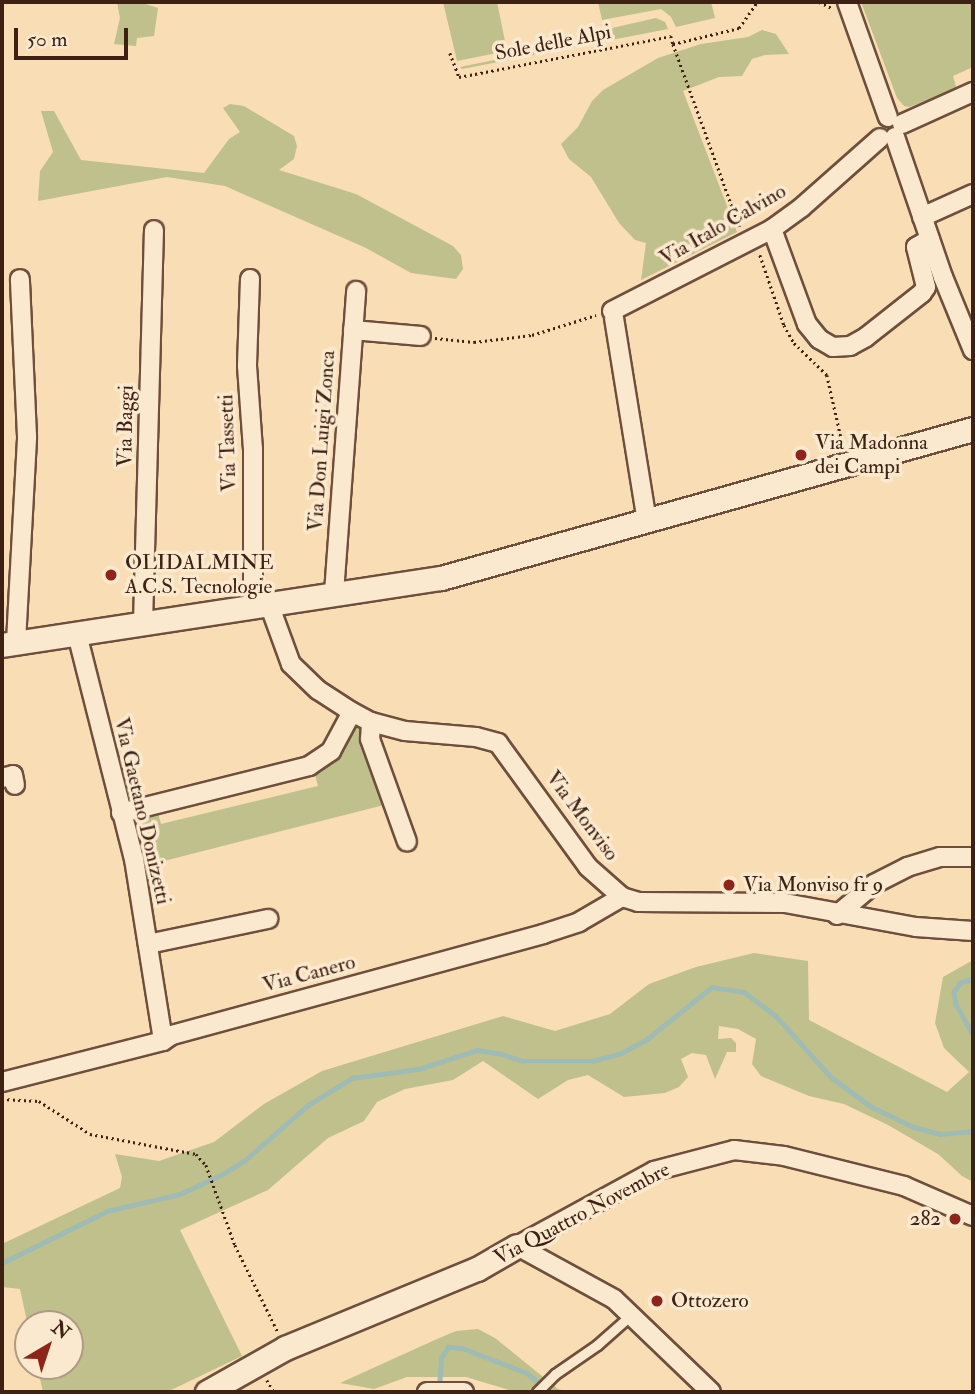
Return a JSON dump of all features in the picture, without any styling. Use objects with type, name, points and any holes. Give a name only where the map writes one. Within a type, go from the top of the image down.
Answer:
[{"type":"street","points":[[847,2],[922,217],[973,350]]},
{"type":"street","name":"Via Italo Calvino","points":[[613,315],[749,239],[772,229],[802,207],[891,129],[973,92]]},
{"type":"street","points":[[922,217],[973,194]]},
{"type":"street","points":[[772,229],[807,324],[819,339],[833,347],[850,346],[866,337],[922,293],[926,287],[916,247],[930,239]]},
{"type":"street","name":"Via Baggi","points":[[144,623],[154,230]]},
{"type":"street","points":[[20,279],[27,436],[9,644],[441,578],[973,429]]},
{"type":"street","name":"Via Tassetti","points":[[250,279],[247,366],[261,605]]},
{"type":"street","name":"Via Don Luigi Zonca","points":[[334,593],[356,291]]},
{"type":"street","points":[[613,315],[647,521]]},
{"type":"street","points":[[353,330],[421,336]]},
{"type":"street","name":"Via Monviso","points":[[261,605],[291,664],[318,690],[352,712],[371,722],[405,731],[476,737],[498,743],[588,867],[622,897]]},
{"type":"street","name":"Via Gaetano Donizetti","points":[[77,634],[134,859],[163,1041]]},
{"type":"street","points":[[121,813],[309,766],[331,751],[352,712]]},
{"type":"street","points":[[371,722],[370,739],[407,842]]},
{"type":"street","points":[[837,915],[874,884],[907,867],[940,857],[973,857]]},
{"type":"street","points":[[622,897],[638,902],[785,903],[837,915],[916,927],[973,931]]},
{"type":"street","name":"Via Canero","points":[[2,1082],[163,1041],[172,1035],[579,922],[622,897]]},
{"type":"street","points":[[148,944],[268,919]]},
{"type":"street","name":"Via Quattro Novembre","points":[[207,1392],[285,1348],[477,1269],[654,1171],[734,1150],[784,1156],[904,1186],[973,1216]]},
{"type":"street","points":[[517,1246],[614,1299],[711,1392]]},
{"type":"street","points":[[428,1392],[463,1392]]},
{"type":"lane","points":[[537,1392],[555,1374],[597,1345],[631,1315]]},
{"type":"path","name":"Sole delle Alpi","points":[[450,52],[459,77],[671,36],[673,44],[738,28],[757,2]]},
{"type":"path","points":[[673,44],[743,235],[757,244],[784,326],[794,343],[827,376],[847,465]]},
{"type":"path","points":[[421,336],[474,342],[533,335],[613,315]]},
{"type":"path","points":[[2,1099],[39,1101],[90,1135],[196,1154],[206,1165],[235,1245],[285,1348]]},
{"type":"green space","points":[[117,2],[139,2],[158,8],[154,36],[137,38],[136,46],[114,44],[120,18]]},
{"type":"green space","points":[[443,2],[497,2],[507,51],[457,61]]},
{"type":"green space","points":[[598,2],[711,2],[715,18],[676,27],[671,17],[661,9],[602,20]]},
{"type":"green space","points":[[861,2],[973,2],[973,67],[953,76],[957,90],[909,107],[904,106],[897,98]]},
{"type":"green space","points":[[656,18],[665,22],[668,29],[462,69],[460,67],[582,42],[581,35]]},
{"type":"green space","points":[[762,30],[776,34],[789,54],[765,55],[752,59],[742,76],[719,77],[683,91],[737,232],[641,280],[646,243],[635,240],[619,223],[591,177],[569,159],[561,144],[578,127],[592,101],[603,90],[658,58],[701,44],[748,37]]},
{"type":"green space","points":[[230,104],[244,106],[294,136],[297,146],[294,159],[279,170],[356,194],[453,246],[461,255],[463,269],[456,279],[411,273],[366,248],[225,186],[167,177],[38,201],[40,171],[53,152],[41,111],[54,111],[81,160],[204,173],[229,139],[240,132],[223,108]]},
{"type":"green space","points":[[362,726],[388,804],[160,862],[152,832],[140,835],[137,820],[142,813],[157,809],[161,824],[318,786],[314,771],[328,766],[338,755],[351,727]]},
{"type":"green space","points":[[754,953],[808,961],[809,1020],[947,1092],[969,1072],[944,1048],[935,1023],[943,977],[973,960],[973,1182],[962,1176],[938,1154],[888,1125],[844,1104],[809,1096],[761,1076],[752,1064],[756,1039],[738,1029],[719,1026],[718,1039],[731,1038],[736,1043],[736,1052],[727,1052],[715,1079],[706,1055],[692,1053],[681,1059],[688,1077],[679,1087],[665,1093],[624,1097],[588,1075],[568,1080],[538,1099],[483,1061],[453,1080],[405,1089],[377,1102],[364,1121],[328,1138],[268,1190],[180,1230],[242,1356],[167,1392],[43,1392],[40,1380],[84,1380],[84,1310],[25,1310],[20,1289],[2,1287],[2,1244],[120,1188],[122,1177],[115,1154],[159,1161],[214,1142],[264,1104],[322,1071],[503,1016],[555,1031],[610,1014],[649,984],[696,967]]},
{"type":"green space","points":[[478,1329],[495,1338],[558,1389],[569,1392],[516,1392],[466,1377],[407,1377],[374,1389],[340,1383],[456,1331]]},
{"type":"waterway","points":[[973,979],[961,983],[954,992],[956,1004],[973,1035]]},
{"type":"waterway","points":[[2,1263],[107,1211],[180,1194],[223,1174],[244,1161],[308,1105],[352,1078],[419,1069],[477,1050],[522,1061],[592,1061],[621,1053],[647,1039],[712,987],[744,992],[775,1015],[831,1077],[872,1107],[914,1127],[940,1134],[973,1131]]},
{"type":"waterway","points":[[439,1387],[441,1358],[448,1347],[462,1348],[527,1373],[550,1392]]},
{"type":"place","name":"Via Madonna dei Campi","points":[[801,455]]},
{"type":"place","name":"OLIDALMINE A.C.S. Tecnologie","points":[[111,575]]},
{"type":"place","name":"Via Monviso fr 9","points":[[729,885]]},
{"type":"place","name":"282","points":[[955,1219]]},
{"type":"place","name":"Ottozero","points":[[657,1301]]}]
